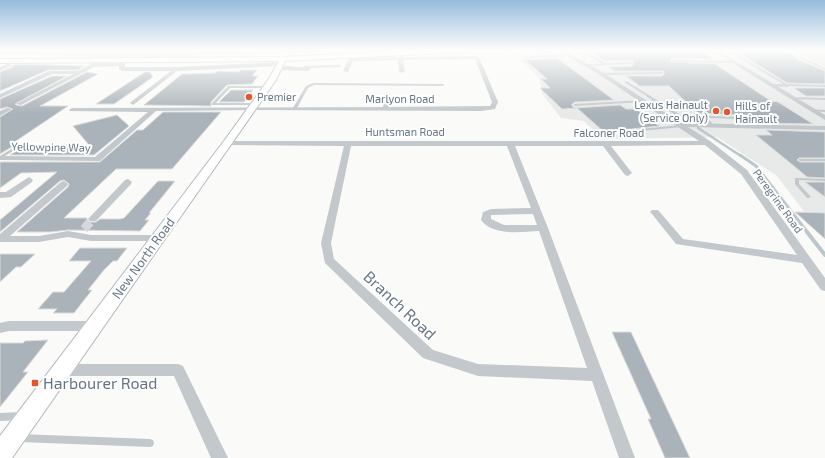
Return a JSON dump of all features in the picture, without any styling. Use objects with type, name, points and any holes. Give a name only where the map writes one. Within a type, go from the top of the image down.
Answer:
[{"type":"street","points":[[133,103],[173,71]]},
{"type":"street","name":"New North Road","points":[[0,456],[93,326],[228,143],[278,71]]},
{"type":"street","name":"Marlyon Road","points":[[253,107],[386,109],[493,108],[495,102],[483,71]]},
{"type":"street","name":"Peregrine Road","points":[[597,71],[707,143],[744,172],[825,287]]},
{"type":"street","points":[[748,71],[825,118]]},
{"type":"street","points":[[0,96],[50,72],[80,72]]},
{"type":"street","points":[[19,104],[80,72]]},
{"type":"street","points":[[386,109],[387,96]]},
{"type":"street","points":[[72,110],[253,107]]},
{"type":"street","points":[[0,114],[9,109]]},
{"type":"street","name":"Yellowpine Way","points":[[0,158],[97,159],[155,109]]},
{"type":"street","points":[[680,126],[825,128]]},
{"type":"street","name":"Huntsman Road","points":[[228,143],[510,144]]},
{"type":"street","points":[[606,143],[628,173]]},
{"type":"street","name":"Falconer Road","points":[[510,144],[707,143]]},
{"type":"street","name":"Branch Road","points":[[348,144],[326,244],[328,260],[428,354],[478,370],[597,375]]},
{"type":"street","points":[[510,144],[543,228],[627,458]]},
{"type":"street","points":[[0,202],[4,195],[29,180]]},
{"type":"street","points":[[93,219],[128,182]]},
{"type":"street","points":[[0,239],[64,184]]},
{"type":"street","points":[[536,211],[491,212],[486,214],[486,220],[495,227],[543,228]]},
{"type":"street","points":[[656,212],[680,242],[807,260]]},
{"type":"street","points":[[0,239],[39,239],[81,232],[90,238],[158,238]]},
{"type":"street","points":[[0,328],[8,326],[93,326]]},
{"type":"street","points":[[62,370],[178,370],[220,458]]},
{"type":"lane","points":[[764,71],[788,86]]},
{"type":"lane","points":[[602,74],[662,73]]},
{"type":"lane","points":[[295,108],[307,87],[313,84],[444,85]]},
{"type":"lane","points":[[770,85],[825,86]]},
{"type":"lane","points":[[253,107],[213,104],[229,87],[267,87]]},
{"type":"lane","points":[[792,98],[825,99]]},
{"type":"lane","points":[[575,106],[643,101]]},
{"type":"lane","points":[[811,110],[825,111]]},
{"type":"lane","points":[[712,126],[704,117],[745,118],[760,127]]},
{"type":"lane","points":[[620,132],[680,126]]},
{"type":"lane","points":[[0,158],[24,143]]},
{"type":"lane","points":[[800,160],[825,160]]},
{"type":"lane","points":[[809,197],[797,184],[797,179],[825,180]]},
{"type":"lane","points":[[0,417],[29,416]]},
{"type":"lane","points":[[13,438],[150,443]]},
{"type":"shaded area","points":[[532,71],[825,71],[825,239],[777,176],[717,137],[603,139],[584,121],[561,118],[543,95],[539,78]]},
{"type":"building","points":[[2,71],[45,71],[0,91],[0,72]]},
{"type":"building","points":[[217,71],[256,71],[252,76],[258,76],[252,84],[227,85],[211,102],[211,106],[144,105],[182,74],[215,73]]},
{"type":"building","points":[[538,71],[575,71],[614,100],[575,102],[572,106],[575,108],[620,105],[626,109],[636,109],[659,126],[604,132],[577,108],[562,109],[540,88],[550,88],[541,79],[547,79]]},
{"type":"building","points":[[664,71],[726,71],[771,101],[778,102],[813,124],[758,123],[746,115],[698,113],[669,86],[640,86],[626,76],[662,76]]},
{"type":"building","points":[[768,71],[825,71],[825,84],[787,83]]},
{"type":"building","points":[[87,72],[98,74],[40,106],[68,106],[10,145],[15,145],[0,154],[0,117],[13,109],[7,107],[0,109],[0,99],[52,76],[67,76],[15,104],[22,106]]},
{"type":"building","points":[[145,72],[150,72],[153,77],[114,104],[96,104]]},
{"type":"building","points":[[794,88],[825,88],[825,96],[806,96]]},
{"type":"building","points":[[231,90],[253,90],[244,102],[219,102]]},
{"type":"building","points":[[163,112],[221,112],[172,169],[116,169],[64,218],[87,218],[90,222],[96,222],[100,219],[124,218],[158,181],[175,181],[149,213],[151,213],[145,220],[149,220],[140,231],[68,230],[50,232],[17,232],[68,187],[69,184],[64,180],[60,181],[0,232],[0,220],[57,172],[21,173],[0,188],[0,162],[100,162],[137,130],[143,130]]},
{"type":"building","points":[[117,115],[129,126],[94,155],[10,155],[26,145],[89,145],[73,126]]},
{"type":"building","points":[[766,130],[825,132],[825,158],[799,158],[797,160],[800,162],[825,162],[825,178],[807,177],[756,135],[772,135]]},
{"type":"building","points":[[805,182],[825,182],[825,197]]},
{"type":"building","points":[[795,212],[825,213],[825,239]]},
{"type":"building","points":[[80,248],[127,248],[117,261],[113,261],[104,270],[88,290],[92,290],[74,313],[53,313],[57,309],[38,309],[53,292],[64,292],[91,261],[69,261]]},
{"type":"building","points":[[0,254],[35,254],[21,267],[16,267],[0,282]]},
{"type":"building","points":[[612,332],[631,332],[690,458],[665,458],[648,419],[651,419]]},
{"type":"building","points":[[48,340],[23,372],[28,372],[0,407],[0,343],[23,343],[25,341]]},
{"type":"waterway","points":[[626,82],[650,97]]},
{"type":"waterway","points":[[648,96],[689,122]]},
{"type":"waterway","points":[[698,128],[741,156]]},
{"type":"waterway","points":[[740,155],[756,166],[808,233]]},
{"type":"waterway","points":[[807,232],[825,255]]},
{"type":"tunnel","points":[[84,229],[93,219]]},
{"type":"place","name":"Premier","points":[[249,97]]},
{"type":"place","name":"Lexus Hainault (Service Only)","points":[[716,111]]},
{"type":"place","name":"Hills of Hainault","points":[[727,112]]},
{"type":"place","name":"Harbourer Road","points":[[35,383]]}]
